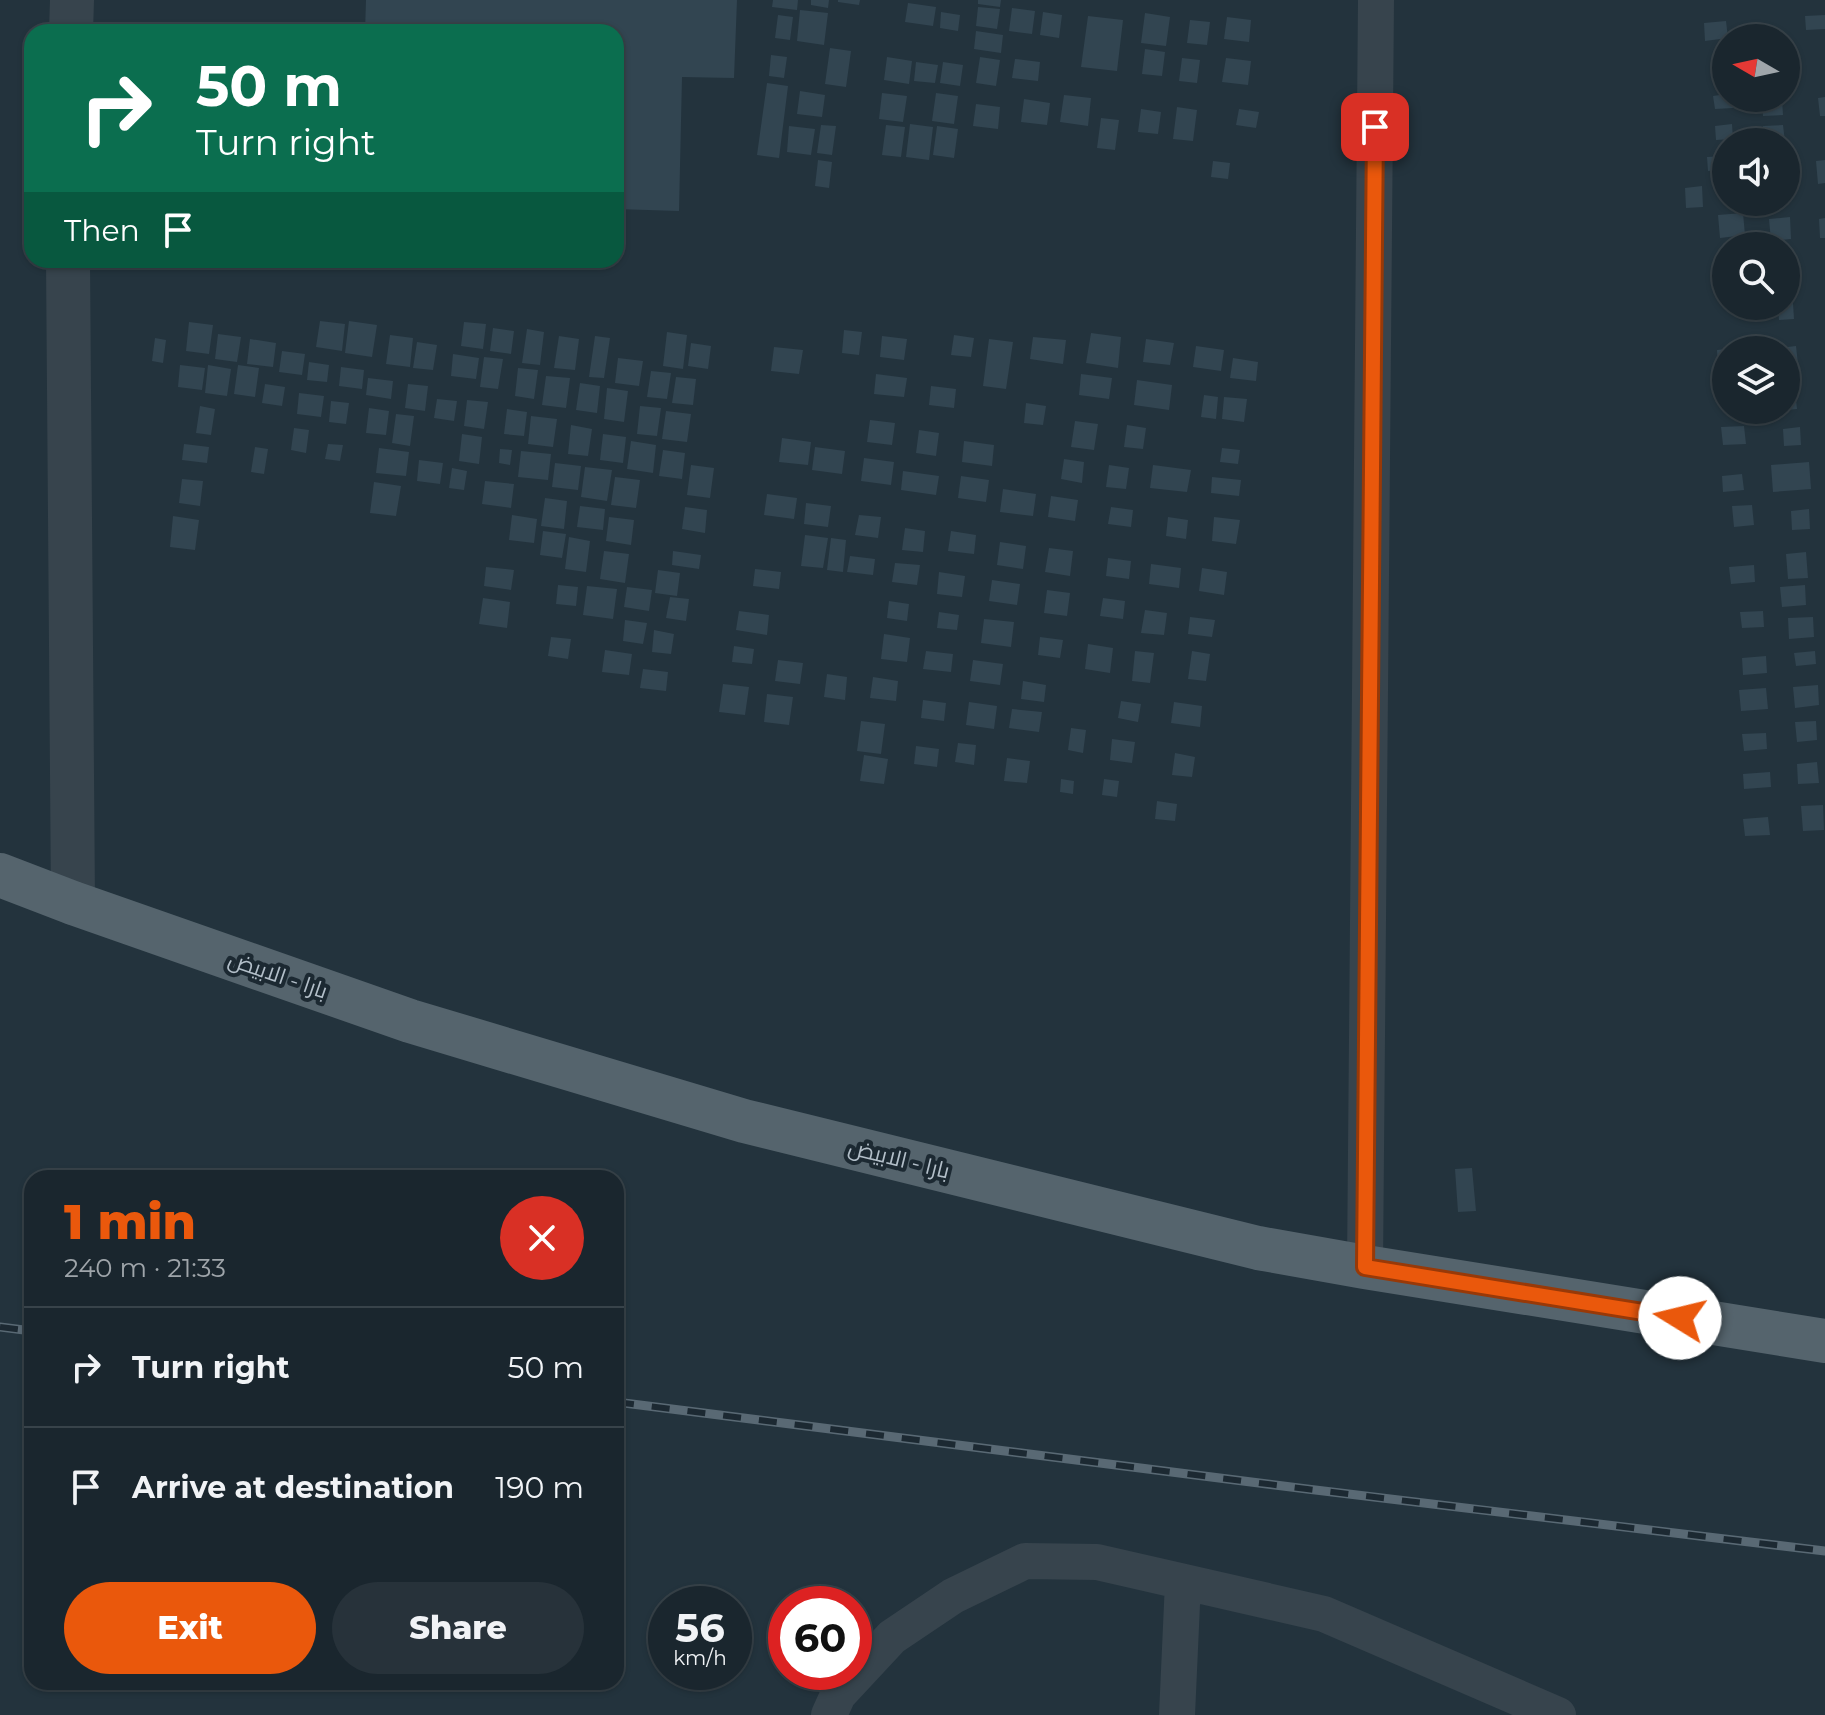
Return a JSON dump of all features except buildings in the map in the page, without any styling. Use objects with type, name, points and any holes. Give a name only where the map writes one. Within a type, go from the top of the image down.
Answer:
[{"type":"main road","name":"بارا - الابيض","points":[[0,875],[410,1021],[744,1121],[1258,1248],[1825,1341]]},
{"type":"street","points":[[71,24],[72,0]]},
{"type":"street","points":[[1365,1267],[1376,0]]},
{"type":"street","points":[[68,268],[73,903]]},
{"type":"street","points":[[829,1715],[838,1695],[892,1637],[953,1596],[1025,1561],[1097,1562],[1324,1614],[1484,1699],[1558,1715]]},
{"type":"street","points":[[1177,1715],[1183,1582]]},
{"type":"railway","points":[[0,1327],[24,1330]]},
{"type":"railway","points":[[624,1403],[1825,1551]]},
{"type":"route","points":[[1375,127],[1365,1267],[1680,1318]]}]
